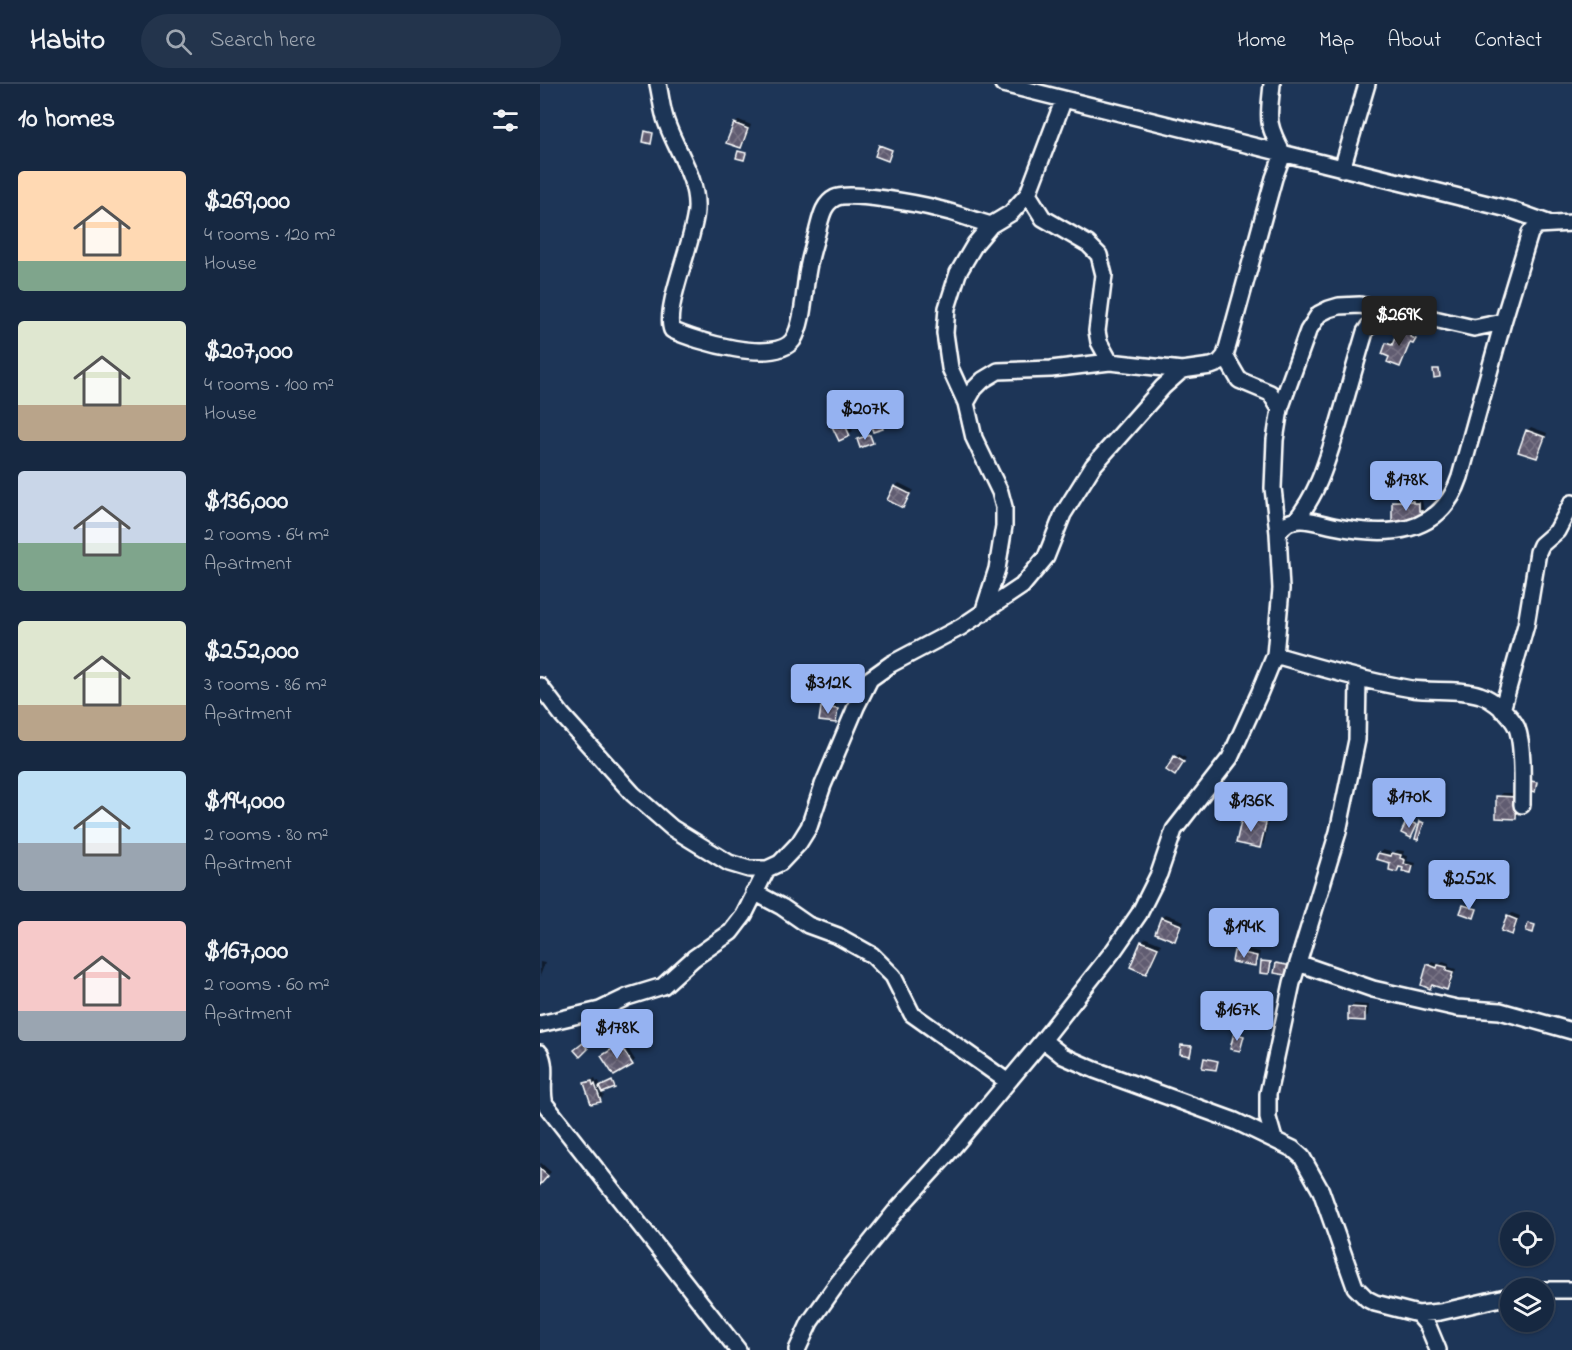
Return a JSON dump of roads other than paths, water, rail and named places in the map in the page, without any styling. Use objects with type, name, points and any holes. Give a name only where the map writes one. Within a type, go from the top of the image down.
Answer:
[{"type":"street","points":[[658,84],[667,123],[693,186],[696,208],[669,323],[672,330],[682,335],[727,347],[763,352],[783,349],[793,340],[799,326],[808,267],[822,215],[830,201],[837,197],[845,195],[936,208],[991,225]]},
{"type":"street","points":[[1004,84],[1512,210],[1548,223]]},
{"type":"street","points":[[966,403],[974,389],[998,371],[1051,369],[1110,362],[1182,370],[1219,363],[1225,356],[1274,178],[1283,154],[1269,125],[1268,113],[1272,84]]},
{"type":"street","points":[[1342,169],[1367,84]]},
{"type":"street","points":[[983,613],[997,568],[1004,526],[1004,507],[1000,492],[974,438],[966,403],[950,368],[945,333],[947,308],[958,273],[975,244],[991,225],[1011,213],[1028,194],[1065,99]]},
{"type":"street","points":[[1028,194],[1043,218],[1088,244],[1099,255],[1104,275],[1097,331],[1099,342],[1110,362]]},
{"type":"street","points":[[1278,533],[1286,524],[1295,521],[1311,521],[1369,532],[1403,530],[1416,526],[1447,505],[1460,477],[1530,233],[1537,225],[1572,223]]},
{"type":"street","points":[[796,1350],[810,1322],[837,1284],[895,1212],[1043,1040],[1114,950],[1139,914],[1159,874],[1174,830],[1230,758],[1275,655],[1281,590],[1273,488],[1275,440],[1280,409],[1308,331],[1319,315],[1339,306],[1360,305],[1474,328],[1503,322]]},
{"type":"street","points":[[1295,521],[1308,505],[1326,463],[1365,332],[1372,321],[1392,312]]},
{"type":"street","points":[[1225,356],[1239,380],[1270,393],[1280,409]]},
{"type":"street","points":[[540,686],[562,715],[633,794],[672,828],[729,862],[749,869],[767,868],[787,857],[809,827],[855,707],[870,679],[891,664],[961,627],[1022,586],[1046,557],[1063,514],[1093,466],[1163,387],[1182,370]]},
{"type":"street","points":[[1502,710],[1526,625],[1538,552],[1541,545],[1557,531],[1572,503]]},
{"type":"street","points":[[1275,655],[1358,678],[1427,691],[1474,693],[1488,698],[1502,710],[1516,728],[1519,737],[1522,806]]},
{"type":"street","points":[[1274,1139],[1268,1118],[1268,1094],[1298,963],[1338,832],[1357,740],[1358,678]]},
{"type":"street","points":[[540,1024],[600,1010],[627,997],[663,986],[694,958],[731,932],[744,915],[767,868]]},
{"type":"street","points":[[754,892],[782,907],[808,925],[838,936],[872,955],[893,976],[912,1014],[1008,1082]]},
{"type":"street","points":[[1298,963],[1373,989],[1457,1008],[1500,1011],[1572,1032]]},
{"type":"street","points":[[1043,1040],[1064,1056],[1095,1070],[1235,1122],[1293,1149],[1302,1157],[1312,1173],[1330,1213],[1351,1278],[1360,1293],[1375,1303],[1418,1314],[1440,1312],[1500,1298]]},
{"type":"street","points":[[540,1053],[544,1066],[542,1089],[545,1104],[738,1350]]},
{"type":"street","points":[[1554,1290],[1572,1290]]},
{"type":"street","points":[[1418,1314],[1428,1326],[1438,1350]]}]
